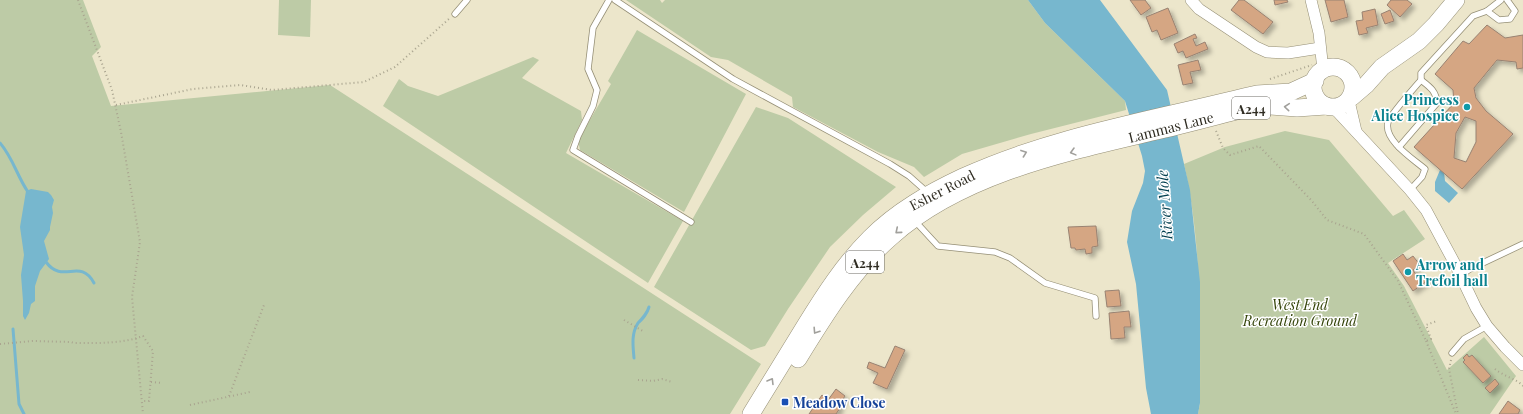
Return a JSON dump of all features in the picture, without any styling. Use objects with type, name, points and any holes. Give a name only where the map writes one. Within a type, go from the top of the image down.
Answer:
[{"type":"main road","points":[[1382,67],[1363,73],[1346,72],[1334,67],[1319,75],[1313,90],[1315,96],[1319,101],[1330,107],[1343,105],[1366,85],[1382,67],[1419,41],[1436,24],[1456,0]]},
{"type":"main road","points":[[1346,72],[1351,79],[1354,92],[1350,99]]},
{"type":"main road","name":"Lammas Lane","points":[[1111,135],[1176,120],[1257,94],[1291,92],[1319,75]]},
{"type":"main road","name":"Lammas Lane","points":[[1176,120],[1210,118],[1260,106],[1297,108],[1330,107]]},
{"type":"main road","name":"Esher Road","points":[[751,414],[821,300],[853,256],[890,220],[917,200],[976,171],[1027,152],[1111,135]]},
{"type":"main road","name":"Esher Road","points":[[765,414],[807,344],[846,286],[878,248],[904,226],[939,203],[994,178],[1111,135]]},
{"type":"street","points":[[1191,0],[1199,9],[1267,52],[1288,53],[1320,48]]},
{"type":"street","points":[[1311,0],[1319,33],[1319,75]]},
{"type":"street","points":[[1350,99],[1356,131]]},
{"type":"street","points":[[1330,107],[1356,131],[1410,190],[1426,210],[1487,326],[1523,365]]},
{"type":"lane","points":[[454,14],[467,0]]},
{"type":"lane","points":[[609,0],[593,28],[588,69],[597,90],[593,106],[578,136],[573,150],[691,222]]},
{"type":"lane","points":[[614,0],[733,78],[890,164],[909,176],[929,194]]},
{"type":"lane","points":[[1410,190],[1422,177],[1425,169],[1395,143],[1388,132],[1388,121],[1421,80],[1421,73],[1473,16],[1487,11],[1501,0]]},
{"type":"lane","points":[[1487,11],[1499,20],[1510,19],[1514,11],[1507,0]]},
{"type":"lane","points":[[1399,147],[1437,103],[1433,89],[1421,80]]},
{"type":"lane","points":[[914,219],[938,246],[995,252],[1010,258],[1045,283],[1095,298],[1096,316]]},
{"type":"lane","points":[[1460,276],[1470,269],[1523,244]]},
{"type":"lane","points":[[1452,353],[1464,339],[1487,326]]},
{"type":"path","points":[[78,0],[112,90],[116,105],[140,242],[132,297],[143,414]]},
{"type":"path","points":[[116,105],[193,89],[240,85],[272,90],[364,82],[395,67],[454,14]]},
{"type":"path","points":[[1210,118],[1223,148],[1230,155],[1259,146],[1312,200],[1327,220],[1364,234],[1398,281],[1426,341],[1457,414]]},
{"type":"path","points":[[229,396],[264,305]]},
{"type":"path","points":[[624,320],[643,331]]},
{"type":"path","points":[[1426,341],[1431,339],[1426,324],[1436,321]]},
{"type":"path","points":[[0,344],[10,342],[112,343],[129,341],[143,336],[153,351],[149,401],[142,401]]},
{"type":"path","points":[[1452,353],[1449,369],[1457,414]]},
{"type":"path","points":[[1495,369],[1506,377],[1521,383],[1523,386]]},
{"type":"path","points":[[638,380],[654,381],[662,379],[672,382]]},
{"type":"path","points":[[151,382],[162,383]]},
{"type":"path","points":[[190,405],[250,392]]},
{"type":"green space","points":[[0,0],[83,0],[101,47],[92,56],[111,106],[330,85],[761,364],[730,414],[0,414]]},
{"type":"green space","points":[[279,0],[311,0],[310,37],[278,35]]},
{"type":"green space","points":[[626,0],[660,0],[662,3],[665,0],[1028,0],[1045,23],[1125,101],[1126,110],[1031,134],[962,154],[924,177],[914,167],[878,152],[793,107],[792,97],[728,60],[711,57]]},
{"type":"green space","points":[[637,30],[746,94],[684,212],[580,150],[578,140],[611,84],[608,81]]},
{"type":"green space","points":[[533,57],[539,60],[522,78],[581,111],[582,120],[566,153],[683,221],[648,283],[383,106],[399,79],[408,86],[438,96]]},
{"type":"green space","points":[[756,107],[788,118],[896,187],[863,215],[830,247],[765,346],[751,350],[654,287]]},
{"type":"green space","name":"West End Recreation Ground","points":[[1285,131],[1329,140],[1393,216],[1404,210],[1425,239],[1388,263],[1404,286],[1447,370],[1484,337],[1516,376],[1490,414],[1198,414],[1200,403],[1199,283],[1194,223],[1184,164],[1225,147]]},
{"type":"water","name":"River Mole","points":[[1028,0],[1100,0],[1167,90],[1190,190],[1200,282],[1200,403],[1198,414],[1151,414],[1146,388],[1136,284],[1127,242],[1132,211],[1143,183],[1145,171],[1142,156],[1125,101],[1045,23]]},
{"type":"water","points":[[1440,170],[1444,172],[1445,181],[1458,193],[1449,203],[1435,191],[1435,182]]},
{"type":"water","points":[[31,189],[48,192],[54,200],[50,230],[44,241],[49,259],[40,271],[35,286],[35,301],[31,304],[29,313],[25,320],[23,316],[21,275],[24,255],[20,227],[26,191]]},
{"type":"building","points":[[1130,0],[1145,0],[1151,8],[1141,15]]},
{"type":"building","points":[[1239,0],[1244,0],[1273,22],[1263,34],[1231,10]]},
{"type":"building","points":[[1274,0],[1287,0],[1288,2],[1275,5]]},
{"type":"building","points":[[1325,0],[1344,0],[1348,17],[1331,22]]},
{"type":"building","points":[[1391,0],[1407,0],[1412,4],[1400,17],[1387,5]]},
{"type":"building","points":[[1168,8],[1178,33],[1161,40],[1157,30],[1152,32],[1146,17]]},
{"type":"building","points":[[1375,9],[1378,25],[1366,28],[1368,33],[1359,35],[1356,21],[1363,20],[1362,12]]},
{"type":"building","points":[[1390,10],[1394,21],[1385,24],[1381,14]]},
{"type":"building","name":"Princess Alice Hospice","points":[[1487,25],[1505,38],[1523,35],[1523,68],[1517,69],[1516,62],[1497,60],[1474,88],[1476,98],[1486,111],[1513,134],[1462,189],[1414,147],[1454,103],[1453,90],[1435,74],[1463,41],[1469,44]],"holes":[[[1465,117],[1476,121],[1476,142],[1466,162],[1454,158],[1456,133]]]},
{"type":"building","points":[[1195,34],[1197,38],[1193,39],[1196,46],[1205,42],[1208,49],[1186,58],[1183,51],[1178,53],[1174,44]]},
{"type":"building","points":[[1198,60],[1201,70],[1190,72],[1193,83],[1183,85],[1178,65]]},
{"type":"building","points":[[1096,226],[1098,246],[1092,247],[1092,253],[1086,254],[1085,249],[1076,250],[1075,248],[1071,248],[1068,227]]},
{"type":"building","name":"Arrow and Trefoil hall","points":[[1403,254],[1407,260],[1413,256],[1420,265],[1413,270],[1418,278],[1423,275],[1427,281],[1413,291],[1393,261]]},
{"type":"building","points":[[1119,290],[1121,306],[1107,307],[1105,291]]},
{"type":"building","points":[[1129,311],[1131,327],[1124,327],[1125,338],[1111,339],[1109,313]]},
{"type":"building","points":[[895,346],[905,350],[887,389],[873,383],[878,373],[867,368],[869,362],[885,368]]},
{"type":"building","points":[[1467,354],[1469,357],[1472,355],[1491,376],[1483,383],[1463,362],[1465,360],[1463,358]]},
{"type":"building","points":[[1495,379],[1499,384],[1490,393],[1485,388]]},
{"type":"building","points":[[836,389],[845,396],[838,407],[840,408],[836,414],[809,414],[822,395],[828,400]]},
{"type":"building","points":[[1508,401],[1520,410],[1518,414],[1499,414]]},
{"type":"waterway","points":[[0,143],[28,192]]},
{"type":"waterway","points":[[46,262],[52,268],[59,271],[83,272],[89,276],[94,283]]},
{"type":"waterway","points":[[634,358],[634,331],[649,307]]},
{"type":"waterway","points":[[13,329],[19,404],[24,414]]},
{"type":"place","name":"Princess Alice Hospice","points":[[1467,107]]},
{"type":"place","name":"Arrow and Trefoil hall","points":[[1408,272]]},
{"type":"place","name":"Meadow Close","points":[[785,402]]}]
